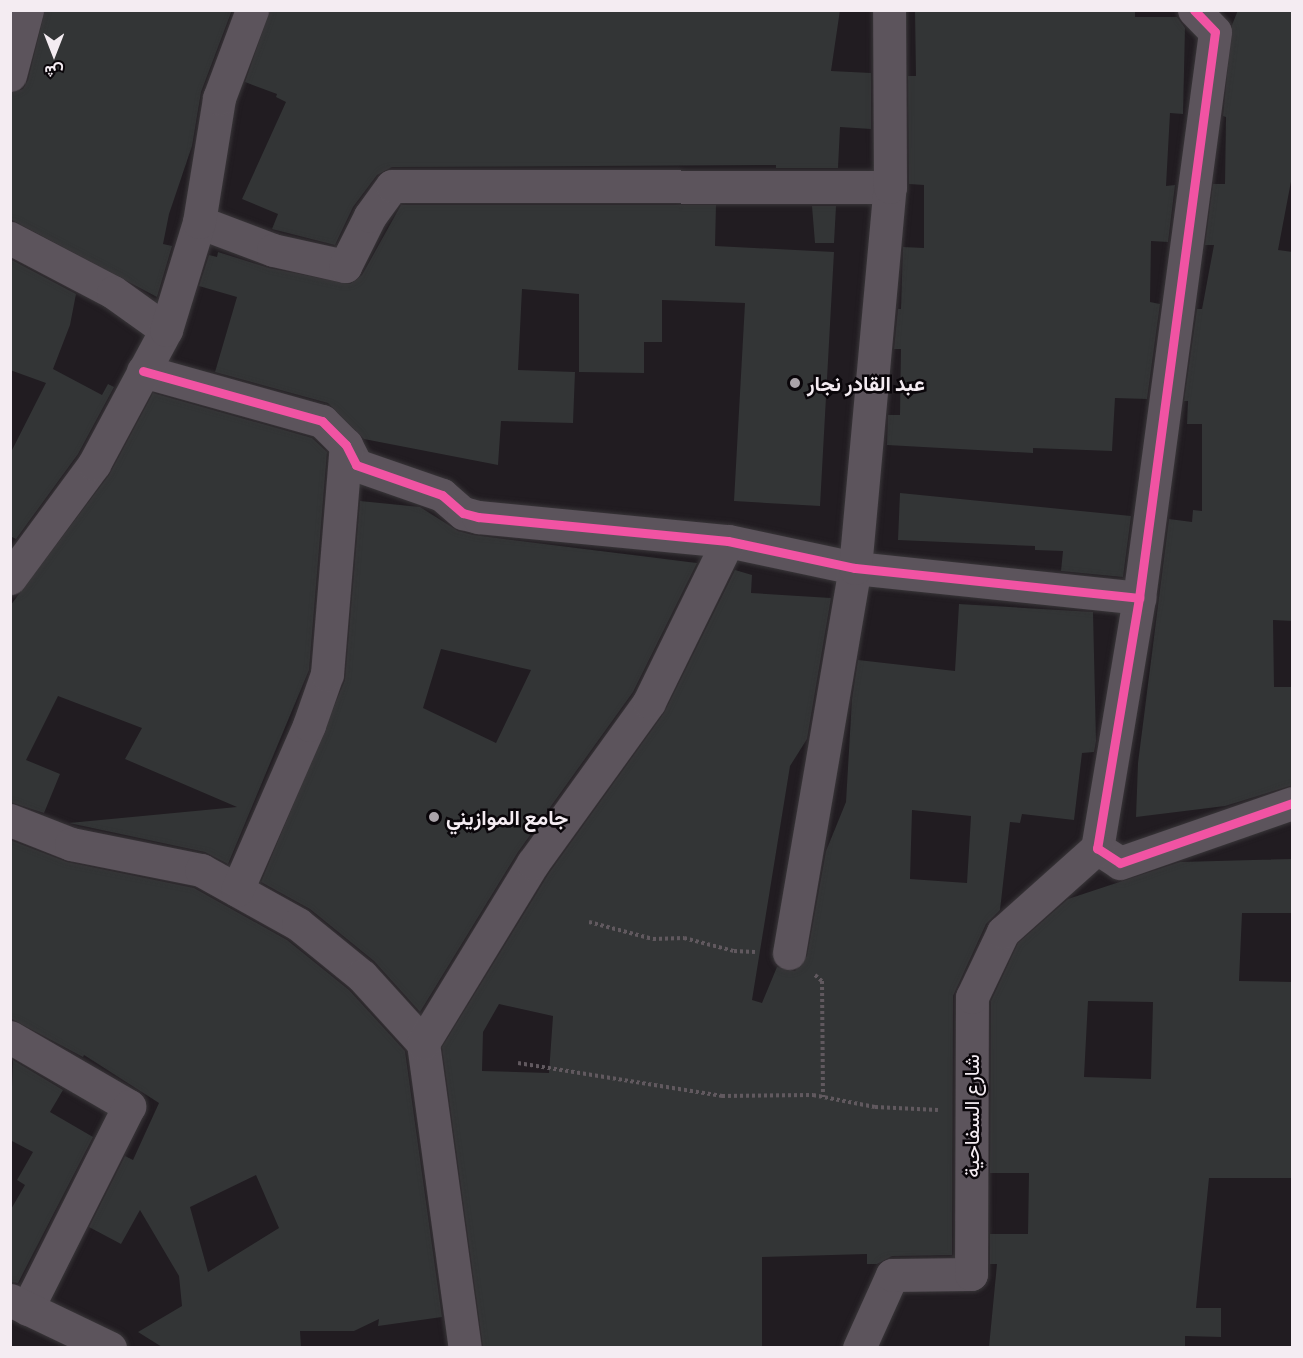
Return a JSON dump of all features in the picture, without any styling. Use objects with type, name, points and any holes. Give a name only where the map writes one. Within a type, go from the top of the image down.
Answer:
[{"type":"street","points":[[10,75],[27,10]]},
{"type":"street","points":[[10,578],[94,464],[166,330],[199,222],[219,98],[252,10]]},
{"type":"street","points":[[789,953],[855,568],[890,187],[889,10]]},
{"type":"street","points":[[1194,10],[1215,32],[1139,598],[1097,848],[1120,863],[1293,803]]},
{"type":"street","points":[[199,222],[273,250],[345,266],[370,216],[392,186],[890,187]]},
{"type":"street","points":[[10,238],[112,292],[166,330]]},
{"type":"street","points":[[143,371],[322,421],[346,445],[356,465],[442,495],[464,513],[478,517],[728,541],[855,568],[1139,598]]},
{"type":"street","points":[[237,890],[309,725],[327,674],[346,445]]},
{"type":"street","points":[[423,1043],[533,863],[649,702],[728,541]]},
{"type":"street","points":[[10,820],[72,844],[201,870],[298,924],[362,976],[423,1043],[465,1347]]},
{"type":"street","name":"شارع السفاحية","points":[[859,1347],[892,1275],[971,1274],[972,997],[1003,932],[1097,848]]},
{"type":"street","points":[[10,1037],[129,1106],[19,1304],[97,1345]]},
{"type":"path","points":[[588,922],[653,939],[684,938],[734,951],[789,953],[822,981],[824,1097]]},
{"type":"path","points":[[518,1063],[722,1096],[824,1097],[875,1107],[971,1112]]},
{"type":"building","points":[[45,10],[232,10],[201,92],[192,146],[169,214],[163,244],[172,246],[157,297],[10,219],[10,93],[23,89],[28,80]]},
{"type":"building","points":[[270,10],[840,10],[831,71],[871,73],[871,129],[840,127],[838,168],[776,168],[776,165],[392,167],[377,175],[353,207],[335,245],[272,229],[278,214],[242,199],[286,102],[276,97],[277,94],[245,82]]},
{"type":"building","points":[[915,10],[1135,10],[1135,17],[1177,17],[1185,28],[1183,114],[1170,113],[1166,186],[1175,185],[1168,242],[1151,241],[1150,302],[1160,304],[1147,399],[1115,398],[1112,451],[1033,448],[1033,453],[887,445],[888,415],[900,415],[901,349],[894,349],[898,309],[901,309],[903,247],[924,248],[924,185],[909,184],[908,76],[916,76]]},
{"type":"building","points":[[1238,10],[1293,10],[1293,171],[1278,250],[1293,252],[1293,621],[1273,620],[1274,687],[1293,687],[1293,785],[1225,806],[1136,817],[1138,763],[1169,519],[1192,522],[1193,510],[1202,511],[1202,424],[1187,424],[1188,401],[1184,401],[1197,309],[1202,309],[1214,245],[1205,245],[1213,184],[1225,184],[1226,117],[1223,116],[1232,25]]},
{"type":"building","points":[[401,205],[716,205],[715,246],[834,252],[820,506],[734,501],[745,303],[662,300],[662,342],[644,342],[644,373],[579,372],[579,294],[522,289],[518,370],[575,372],[573,423],[501,421],[498,465],[364,439],[328,403],[215,372],[237,297],[199,286],[209,255],[217,257],[218,252],[269,268],[350,284],[362,275]]},
{"type":"building","points":[[812,206],[836,206],[834,243],[815,243]]},
{"type":"building","points":[[10,259],[76,294],[70,325],[53,369],[102,395],[108,384],[114,387],[78,454],[16,539],[10,536],[10,454],[46,383],[10,370]]},
{"type":"building","points":[[153,393],[312,438],[327,452],[309,670],[228,864],[205,852],[69,823],[237,807],[125,759],[142,728],[58,696],[26,760],[60,774],[44,813],[10,802],[10,606],[109,475]]},
{"type":"building","points":[[900,493],[1131,516],[1123,577],[1061,571],[1063,551],[1035,550],[1035,546],[898,540]]},
{"type":"building","points":[[360,501],[420,507],[458,531],[473,535],[697,563],[633,692],[518,852],[420,1012],[374,961],[310,909],[261,882],[345,680]],"holes":[[[441,649],[531,670],[496,743],[423,708]]]},
{"type":"building","points":[[735,570],[752,575],[751,593],[831,598],[807,739],[790,766],[752,1000],[762,1003],[777,967],[795,971],[807,956],[826,851],[846,802],[852,699],[858,660],[955,671],[959,604],[1093,612],[1096,741],[1094,752],[1082,753],[1074,820],[1022,814],[1020,823],[1010,822],[1000,910],[986,924],[953,996],[952,1255],[892,1256],[877,1264],[867,1264],[867,1254],[762,1257],[762,1347],[483,1347],[442,1047],[549,873],[664,713]],"holes":[[[912,810],[971,816],[967,883],[910,879]],[[499,1004],[553,1016],[549,1073],[482,1071],[483,1032]]]},
{"type":"building","points":[[10,840],[67,862],[194,888],[287,940],[349,990],[405,1051],[442,1317],[378,1326],[379,1319],[354,1331],[300,1331],[301,1347],[162,1347],[138,1332],[182,1306],[179,1276],[140,1210],[121,1244],[89,1227],[125,1156],[133,1160],[159,1103],[84,1055],[83,1057],[10,1018]],"holes":[[[256,1175],[279,1228],[208,1272],[190,1207]]]},
{"type":"building","points":[[1293,859],[1293,913],[1242,913],[1239,981],[1293,982],[1293,1178],[1209,1178],[1196,1308],[1221,1308],[1221,1337],[1185,1336],[1185,1347],[989,1347],[997,1264],[990,1264],[990,1234],[1028,1234],[1029,1173],[990,1173],[991,1001],[1018,943],[1068,899],[1180,862]],"holes":[[[1088,1001],[1153,1002],[1151,1079],[1084,1077]]]},
{"type":"building","points":[[13,1060],[63,1090],[50,1112],[93,1137],[18,1283],[10,1282],[10,1211],[25,1185],[17,1180],[33,1152],[10,1140]]},
{"type":"cycle path","points":[[1194,10],[1215,32],[1139,598],[1097,848],[1120,863],[1292,803]]},
{"type":"cycle path","points":[[143,371],[322,421],[346,445],[356,465],[442,495],[463,513],[478,517],[728,541],[855,568],[1139,598]]},
{"type":"place","name":"عبد القادر نجار","points":[[795,383]]},
{"type":"place","name":"جامع الموازيني","points":[[434,817]]}]
